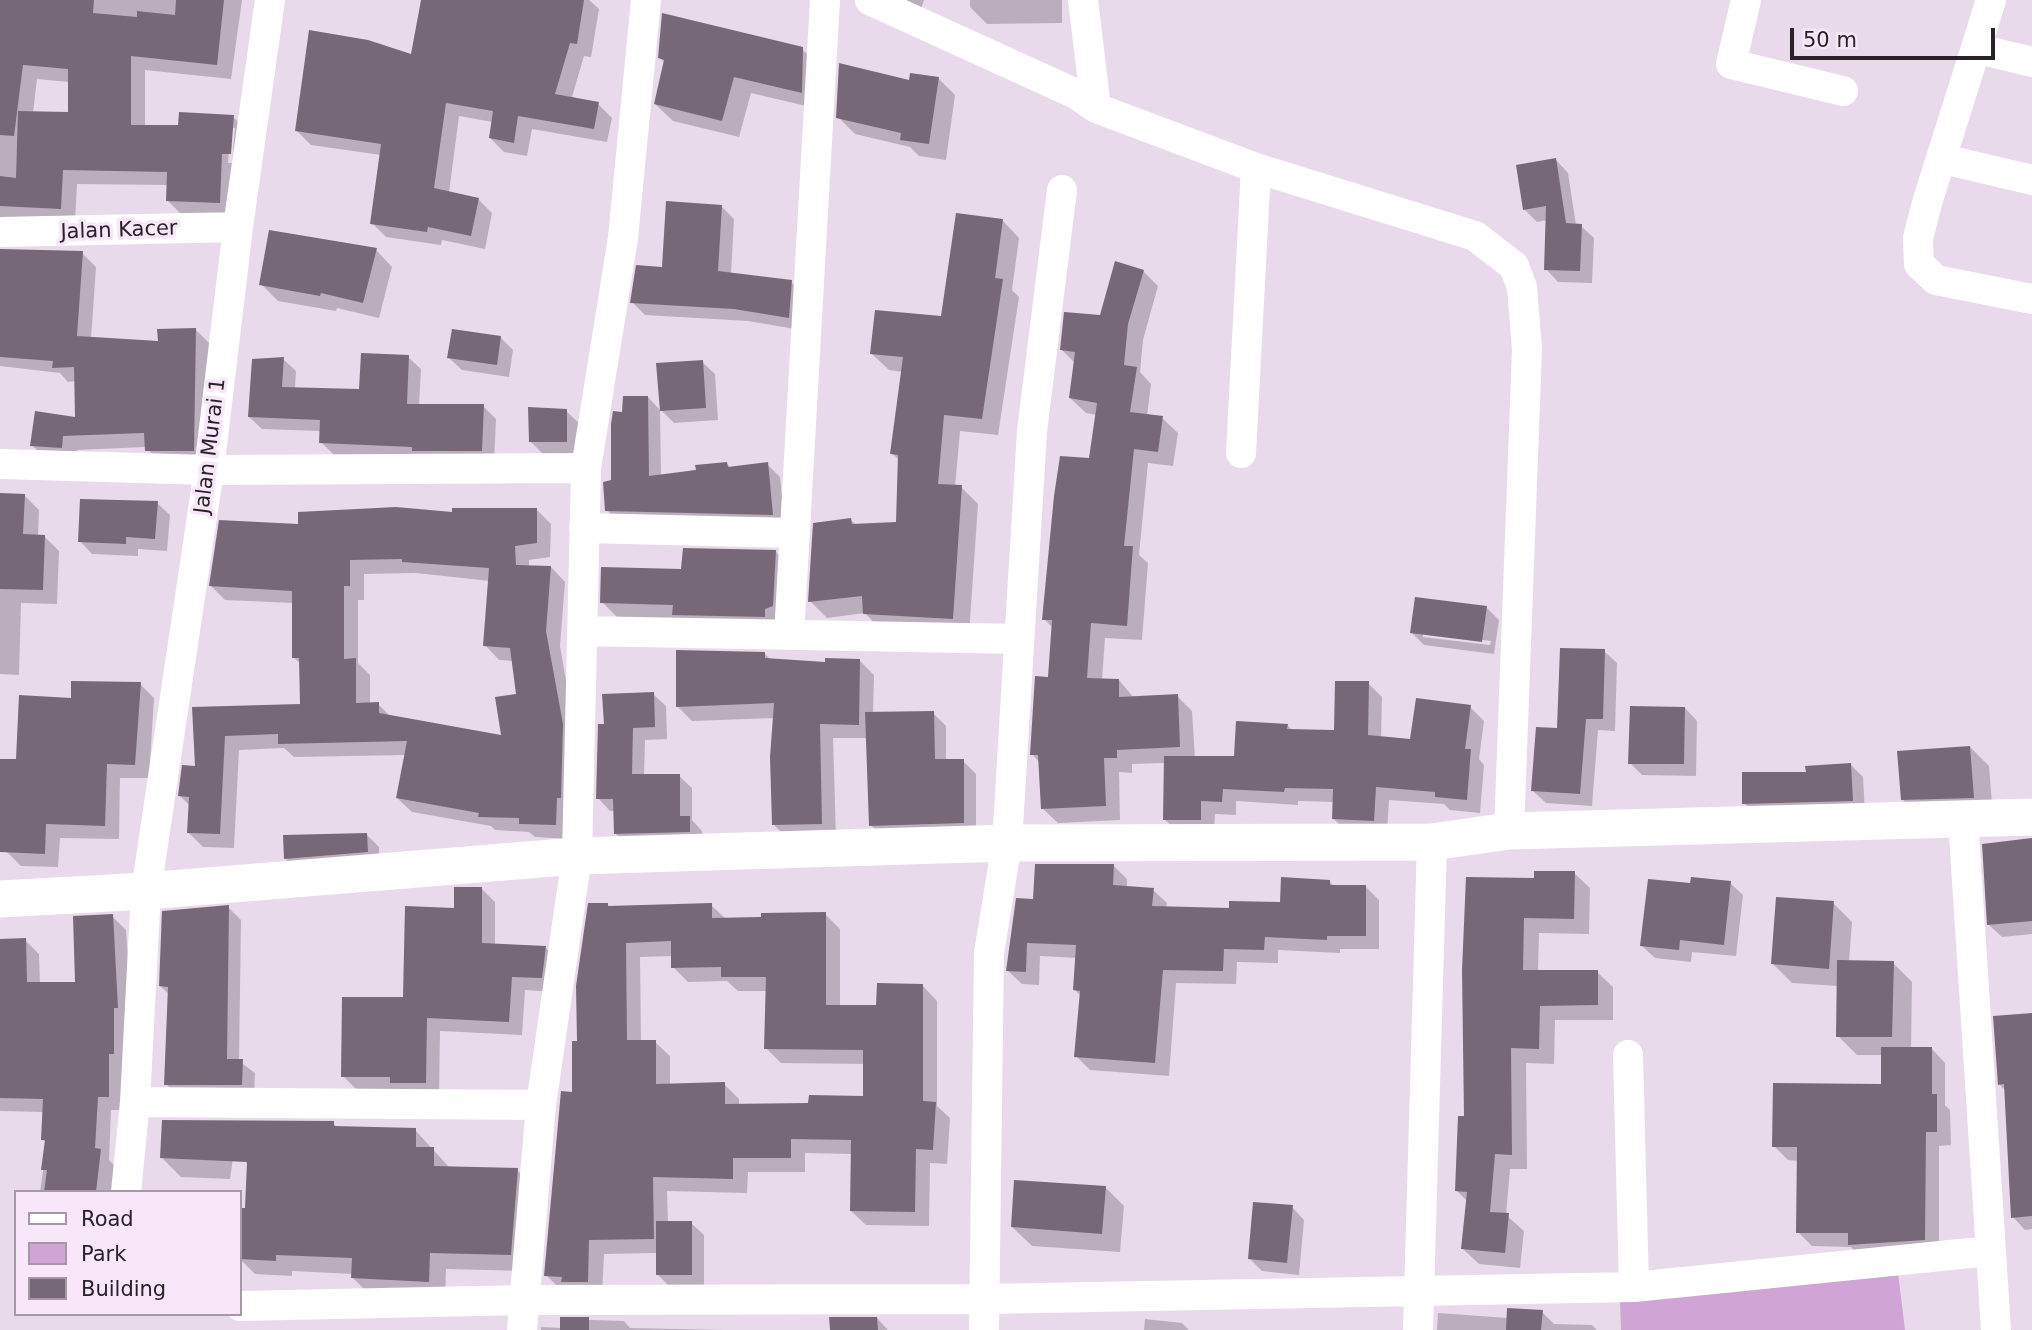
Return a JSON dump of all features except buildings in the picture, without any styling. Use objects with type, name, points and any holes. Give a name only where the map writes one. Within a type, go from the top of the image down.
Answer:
[{"type":"street","name":"Jalan Murai 1","points":[[126,1190],[135,1102],[146,891],[209,470],[238,227],[270,0]]},
{"type":"street","points":[[522,1330],[541,1105],[577,856],[586,468],[623,238],[646,0]]},
{"type":"street","points":[[789,635],[825,0]]},
{"type":"street","points":[[870,0],[1076,94],[1096,108],[1256,168],[1475,236],[1514,266],[1522,287],[1527,349],[1509,831]]},
{"type":"street","points":[[1083,0],[1096,108]]},
{"type":"street","points":[[1746,0],[1731,64],[1843,91]]},
{"type":"street","points":[[1992,0],[1927,203],[1918,239],[1919,264],[1936,280],[2032,299]]},
{"type":"street","points":[[1978,49],[2032,62]]},
{"type":"street","points":[[1943,159],[2032,180]]},
{"type":"street","points":[[1241,453],[1256,168]]},
{"type":"street","points":[[984,1330],[989,953],[1007,843],[1032,431],[1062,190]]},
{"type":"street","name":"Jalan Kacer","points":[[0,232],[238,227]]},
{"type":"street","points":[[0,464],[209,470],[586,468]]},
{"type":"street","points":[[584,528],[795,533]]},
{"type":"street","points":[[582,631],[1019,639]]},
{"type":"street","points":[[0,899],[146,891],[577,856],[1007,843],[1432,842],[1509,831],[2032,817]]},
{"type":"street","points":[[1963,819],[1996,1330]]},
{"type":"street","points":[[1418,1330],[1432,842]]},
{"type":"street","points":[[1628,1055],[1634,1287]]},
{"type":"street","points":[[135,1102],[541,1105]]},
{"type":"street","points":[[242,1306],[524,1300],[986,1299],[1634,1287],[1990,1251]]},
{"type":"green space","points":[[1898,1273],[1905,1330],[1621,1330],[1620,1300]]}]
